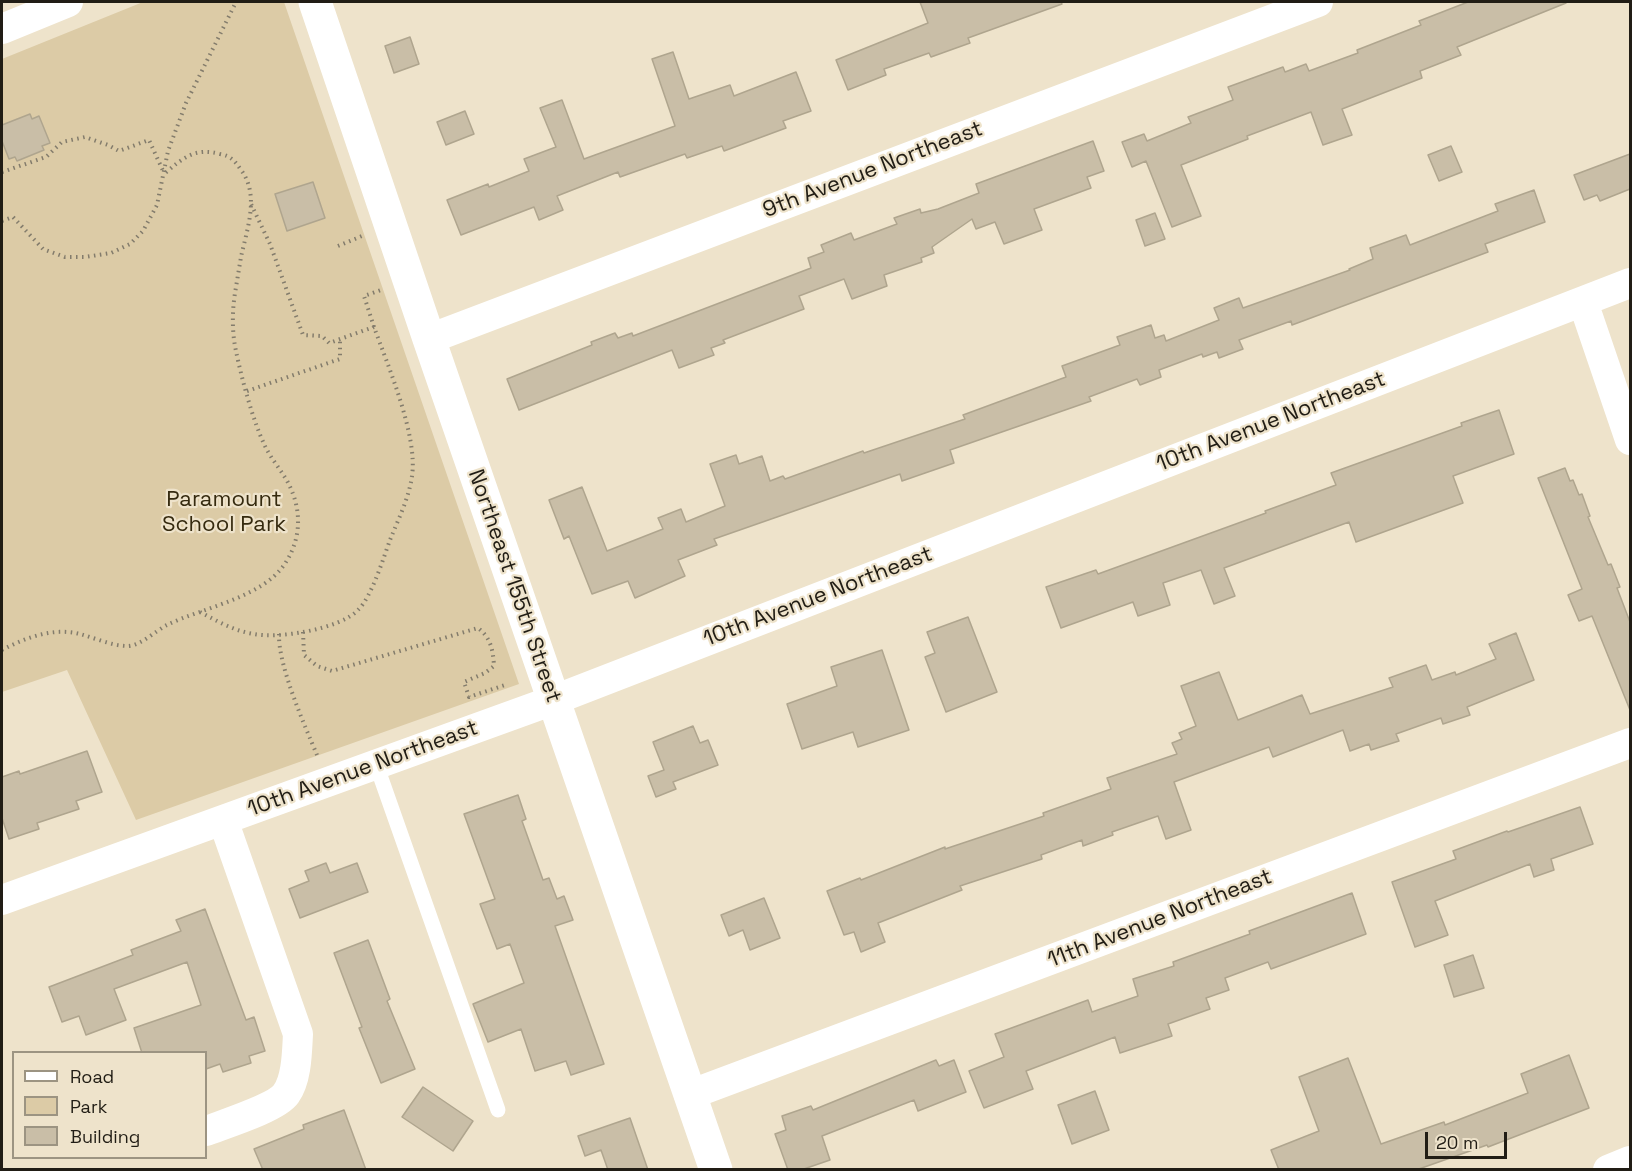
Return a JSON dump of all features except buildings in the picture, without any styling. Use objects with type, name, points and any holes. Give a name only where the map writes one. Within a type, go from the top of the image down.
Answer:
[{"type":"street","points":[[2,29],[68,2]]},
{"type":"street","name":"Northeast 155th Street","points":[[315,2],[716,1170]]},
{"type":"street","name":"9th Avenue Northeast","points":[[429,339],[1318,2]]},
{"type":"street","name":"10th Avenue Northeast","points":[[2,900],[554,700],[1630,283]]},
{"type":"street","points":[[1583,302],[1630,440]]},
{"type":"street","name":"11th Avenue Northeast","points":[[689,1095],[1630,743]]},
{"type":"street","points":[[207,1131],[260,1111],[286,1094],[297,1066],[298,1034],[223,820]]},
{"type":"street","points":[[1608,1170],[1630,1161]]},
{"type":"lane","points":[[376,764],[498,1110]]},
{"type":"path","points":[[2,221],[13,217],[43,249],[65,257],[111,253],[130,244],[143,231],[157,204],[168,151],[186,103],[236,2]]},
{"type":"path","points":[[2,172],[46,157],[62,142],[85,136],[119,151],[148,140],[164,174]]},
{"type":"path","points":[[164,174],[189,155],[204,151],[229,156],[246,176],[251,204],[270,244],[303,335],[322,336],[329,343],[374,327]]},
{"type":"path","points":[[2,650],[21,640],[44,633],[77,633],[119,645],[131,646],[167,625],[249,592],[271,579],[284,566],[294,549],[298,512],[291,488],[265,446],[235,349],[233,329],[235,295],[251,204]]},
{"type":"path","points":[[338,246],[366,235]]},
{"type":"path","points":[[199,612],[230,627],[256,635],[303,632],[344,620],[358,610],[371,588],[405,503],[412,476],[411,449],[403,409],[364,296],[384,288]]},
{"type":"path","points":[[247,391],[340,359],[340,339]]},
{"type":"path","points":[[303,632],[304,655],[317,666],[332,671],[478,628],[487,636],[493,652],[494,666],[485,673],[464,682],[469,697],[507,684]]},
{"type":"path","points":[[279,634],[278,647],[327,782]]},
{"type":"green space","name":"Paramount School Park","points":[[143,2],[284,2],[519,684],[136,820],[67,670],[2,692],[2,59]]}]
